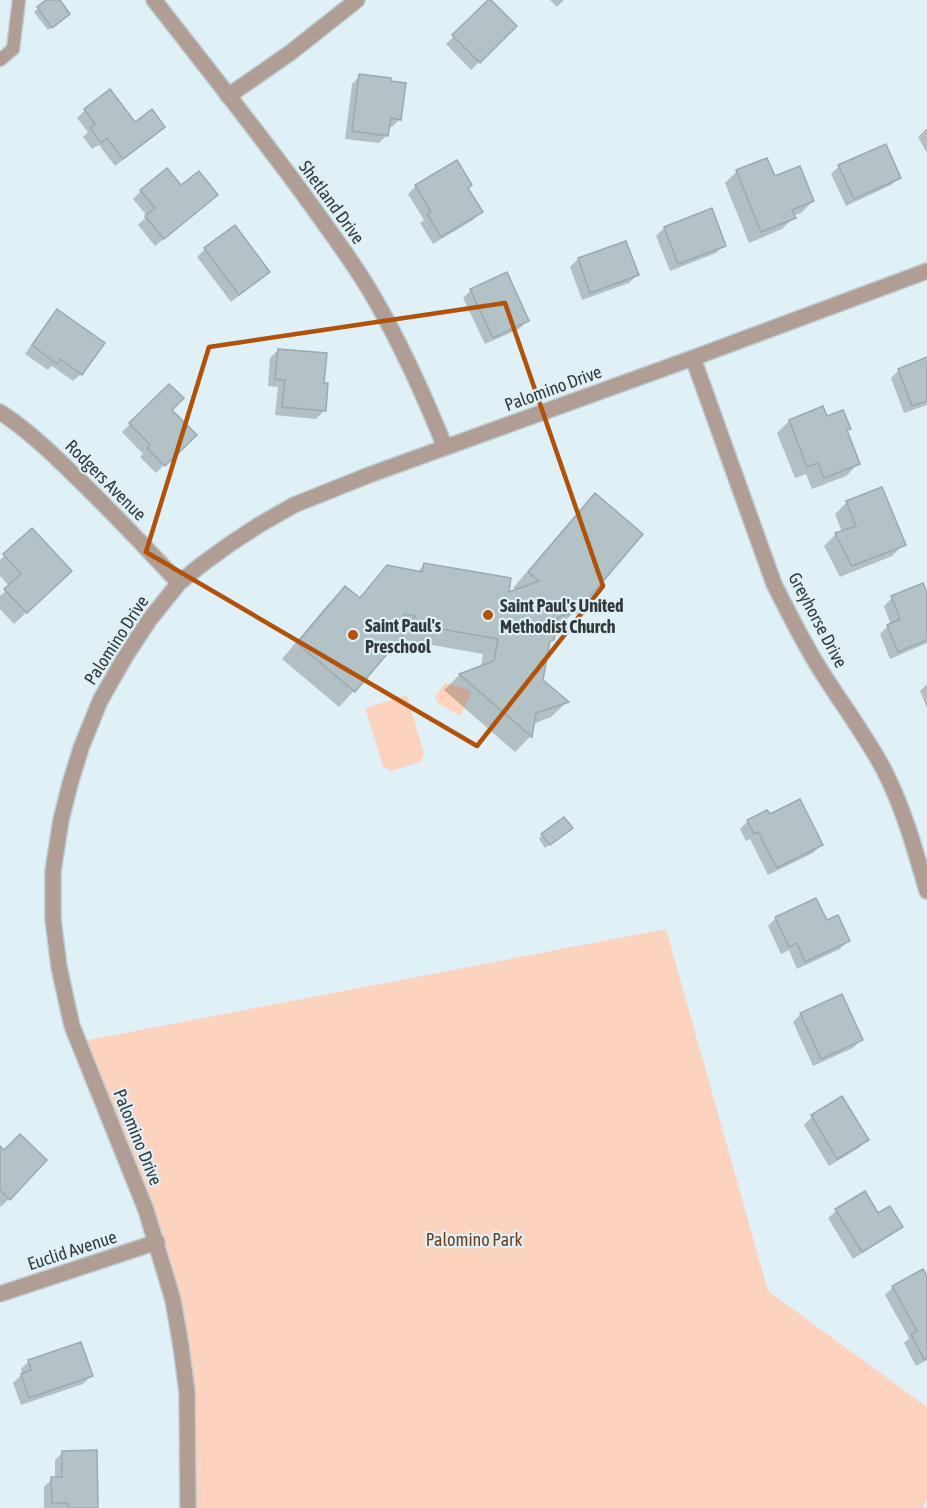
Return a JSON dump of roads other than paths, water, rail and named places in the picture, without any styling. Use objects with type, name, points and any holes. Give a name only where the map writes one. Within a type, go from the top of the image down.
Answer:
[{"type":"street","name":"Shetland Drive","points":[[154,0],[298,186],[345,252],[372,294],[396,338],[445,447]]},
{"type":"street","points":[[228,96],[290,53],[357,0]]},
{"type":"street","name":"Palomino Drive","points":[[188,1508],[187,1392],[173,1300],[146,1210],[72,1026],[59,967],[53,919],[53,871],[61,820],[70,784],[81,748],[100,701],[125,657],[179,583],[230,544],[294,505],[369,475],[927,271]]},
{"type":"street","name":"Greyhorse Drive","points":[[693,358],[774,584],[815,661],[884,770],[910,830],[927,891]]},
{"type":"street","name":"Rodgers Avenue","points":[[0,411],[49,450],[179,583]]},
{"type":"street","name":"Euclid Avenue","points":[[0,1294],[157,1242]]},
{"type":"lane","points":[[0,60],[13,49],[19,0]]},
{"type":"place","name":"Saint Paul's United Methodist Church","points":[[488,615]]},
{"type":"place","name":"Saint Paul's Preschool","points":[[353,635]]},
{"type":"park label","name":"Palomino Park","points":[[474,1239]]}]
